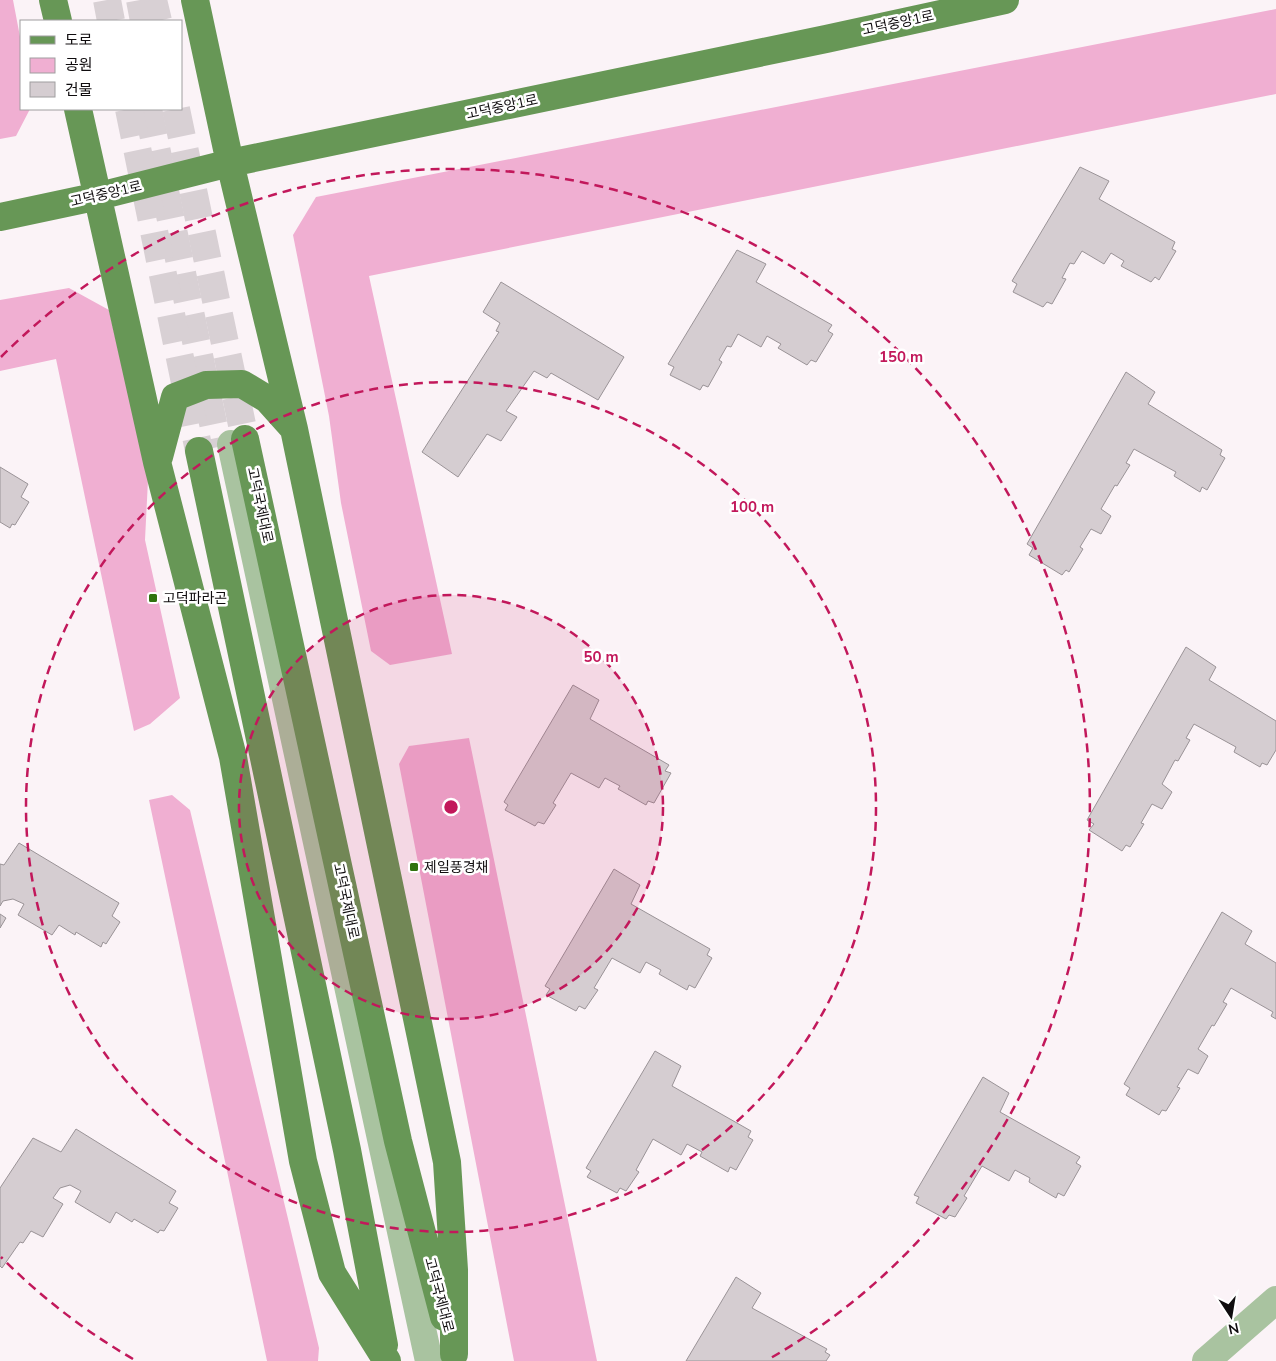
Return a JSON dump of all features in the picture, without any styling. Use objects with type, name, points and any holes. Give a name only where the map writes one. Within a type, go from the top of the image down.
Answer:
[{"type":"main road","points":[[53,0],[58,20]]},
{"type":"main road","points":[[195,0],[230,164],[294,429],[446,1162],[454,1270],[446,1358]]},
{"type":"main road","name":"고덕중앙1로","points":[[0,217],[99,196],[230,164],[1005,0]]},
{"type":"main road","points":[[78,110],[157,462],[233,757],[306,1170],[332,1273],[387,1361]]},
{"type":"main road","points":[[157,462],[175,397],[206,386],[242,384],[267,399],[294,429]]},
{"type":"main road","points":[[223,445],[345,1140],[387,1361]]},
{"type":"main road","name":"고덕국제대로","points":[[223,445],[398,1141],[446,1358]]},
{"type":"street","points":[[223,445],[376,1199],[413,1361]]},
{"type":"street","points":[[1206,1361],[1276,1300]]},
{"type":"green space","points":[[0,0],[13,0],[20,37],[20,110],[29,110],[16,136],[0,139]]},
{"type":"green space","points":[[1276,9],[1276,94],[369,276],[452,654],[390,665],[371,651],[341,503],[329,416],[293,235],[316,197]]},
{"type":"green space","points":[[69,288],[109,310],[148,480],[145,540],[180,698],[150,724],[134,731],[56,359],[0,371],[0,300]]},
{"type":"green space","points":[[469,738],[597,1361],[514,1361],[399,764],[409,746]]},
{"type":"green space","points":[[172,795],[190,810],[319,1348],[318,1361],[267,1361],[149,800]]},
{"type":"building","points":[[1080,167],[1109,181],[1099,199],[1175,242],[1172,249],[1176,251],[1159,280],[1155,277],[1151,282],[1121,266],[1124,261],[1111,253],[1104,264],[1082,251],[1074,264],[1070,263],[1062,278],[1066,279],[1052,304],[1047,302],[1043,307],[1013,292],[1017,284],[1012,281]]},
{"type":"building","points":[[737,250],[766,264],[756,282],[832,325],[828,331],[833,334],[816,362],[811,360],[807,365],[778,348],[781,344],[767,336],[761,347],[738,334],[731,347],[727,346],[719,360],[722,362],[708,387],[703,385],[700,390],[670,375],[674,367],[668,364]]},
{"type":"building","points":[[501,282],[624,357],[598,400],[551,373],[547,378],[534,371],[506,411],[517,417],[501,441],[487,434],[458,477],[422,452],[499,332],[496,331],[500,323],[483,312]]},
{"type":"building","points":[[1126,372],[1155,392],[1148,404],[1222,450],[1220,455],[1225,458],[1207,490],[1202,487],[1200,492],[1174,476],[1176,472],[1134,449],[1126,463],[1130,465],[1117,486],[1115,485],[1101,509],[1111,516],[1101,534],[1091,529],[1080,547],[1083,549],[1069,572],[1066,570],[1062,575],[1029,555],[1033,548],[1027,544]]},
{"type":"building","points":[[0,467],[28,484],[21,497],[29,502],[15,525],[12,524],[10,528],[0,522]]},
{"type":"building","points":[[1186,647],[1216,667],[1209,680],[1276,721],[1276,750],[1267,765],[1262,763],[1260,767],[1234,752],[1236,747],[1194,724],[1186,738],[1190,740],[1178,761],[1175,760],[1162,784],[1172,792],[1162,809],[1152,804],[1141,823],[1144,824],[1130,847],[1126,845],[1122,851],[1089,830],[1094,824],[1087,820]]},
{"type":"building","points":[[573,685],[599,700],[590,719],[669,765],[665,771],[671,773],[654,803],[648,801],[646,805],[618,789],[620,786],[605,778],[599,788],[571,773],[553,803],[556,805],[544,824],[538,822],[535,826],[505,810],[508,805],[504,802]]},
{"type":"building","points":[[19,843],[119,903],[112,916],[120,922],[106,944],[103,942],[101,947],[76,932],[75,935],[59,925],[52,935],[18,915],[24,904],[13,899],[3,901],[0,906],[0,864],[4,865]]},
{"type":"building","points":[[614,869],[640,885],[631,904],[710,949],[707,955],[712,958],[695,988],[689,985],[687,990],[659,974],[661,970],[646,962],[640,973],[612,958],[594,988],[598,990],[585,1009],[579,1006],[576,1011],[546,995],[550,989],[545,986]]},
{"type":"building","points":[[1222,912],[1252,931],[1245,944],[1276,963],[1276,1019],[1271,1016],[1273,1012],[1231,988],[1223,1002],[1227,1004],[1198,1049],[1208,1056],[1198,1074],[1188,1069],[1177,1087],[1180,1088],[1166,1111],[1162,1110],[1159,1115],[1126,1095],[1130,1088],[1124,1084]]},
{"type":"building","points":[[0,914],[6,918],[0,928]]},
{"type":"building","points":[[655,1051],[681,1066],[672,1086],[751,1131],[748,1137],[753,1140],[736,1170],[730,1167],[728,1172],[700,1156],[702,1152],[687,1144],[681,1155],[653,1139],[636,1170],[639,1172],[626,1191],[620,1188],[617,1193],[587,1177],[591,1171],[586,1168]]},
{"type":"building","points":[[983,1077],[1009,1093],[1000,1112],[1080,1157],[1076,1163],[1081,1166],[1064,1196],[1058,1193],[1056,1198],[1029,1182],[1030,1178],[1015,1170],[1009,1181],[982,1166],[964,1196],[967,1198],[955,1217],[949,1215],[946,1219],[916,1203],[919,1197],[914,1195]]},
{"type":"building","points":[[76,1129],[176,1191],[169,1203],[178,1208],[164,1231],[160,1230],[158,1233],[134,1219],[132,1222],[116,1212],[110,1223],[75,1202],[81,1191],[70,1185],[60,1188],[53,1198],[63,1204],[43,1237],[31,1231],[23,1243],[20,1242],[2,1268],[0,1266],[0,1188],[33,1138],[61,1152]]},
{"type":"building","points":[[736,1277],[761,1293],[752,1308],[827,1349],[825,1352],[830,1355],[826,1361],[686,1361]]},
{"type":"tunnel","points":[[107,0],[111,20]]},
{"type":"tunnel","points":[[140,0],[144,20]]},
{"type":"tunnel","points":[[153,0],[158,20]]},
{"type":"tunnel","points":[[129,110],[199,451]]},
{"type":"tunnel","points":[[148,110],[218,447]]},
{"type":"tunnel","points":[[176,110],[245,439]]},
{"type":"place","name":"고덕파라곤","points":[[153,598]]},
{"type":"place","name":"제일풍경채","points":[[414,867]]}]
